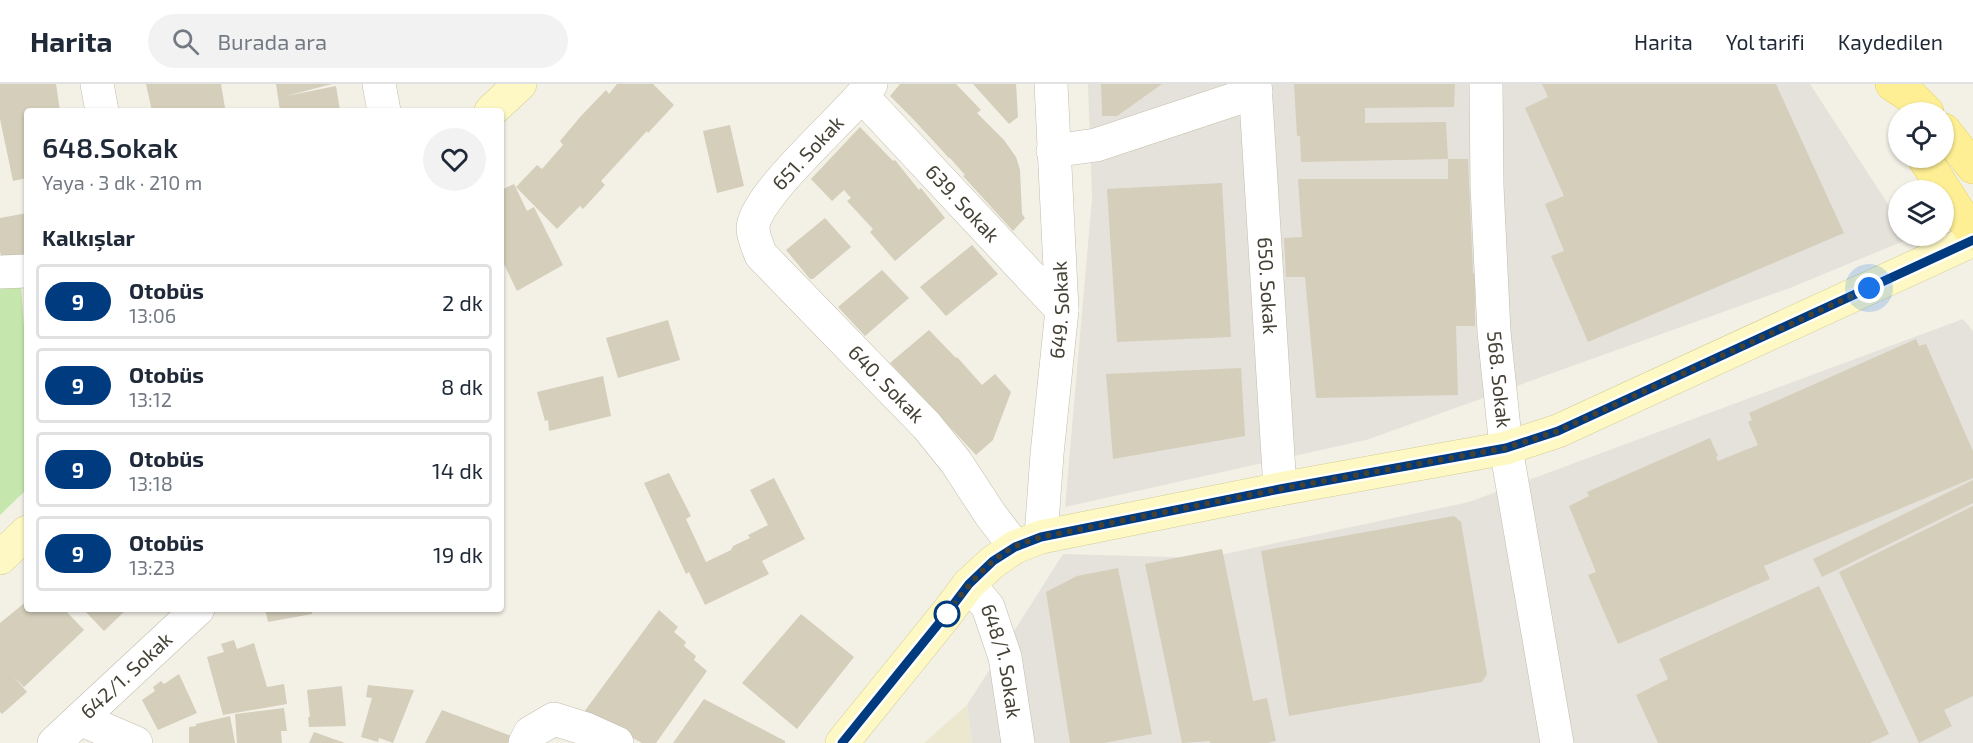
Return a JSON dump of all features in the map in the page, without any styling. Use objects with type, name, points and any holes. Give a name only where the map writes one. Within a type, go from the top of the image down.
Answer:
[{"type":"main road","points":[[1879,84],[1890,102]]},
{"type":"main road","points":[[1892,84],[1917,102]]},
{"type":"main road","points":[[1954,143],[1973,167]]},
{"type":"main road","points":[[1930,168],[1973,234]]},
{"type":"street","points":[[97,84],[101,108]]},
{"type":"street","points":[[379,84],[383,108]]},
{"type":"street","points":[[494,108],[520,84]]},
{"type":"street","name":"649. Sokak","points":[[1028,542],[1047,454],[1062,310],[1051,84]]},
{"type":"street","name":"568. Sokak","points":[[1486,84],[1487,186],[1494,332],[1506,448],[1557,743]]},
{"type":"street","points":[[1053,150],[1096,145],[1255,88]]},
{"type":"street","name":"650. Sokak","points":[[1255,88],[1280,489]]},
{"type":"street","name":"651. Sokak","points":[[753,227],[761,207],[775,188],[867,90]]},
{"type":"street","name":"639. Sokak","points":[[867,90],[1062,310]]},
{"type":"street","name":"640. Sokak","points":[[753,227],[761,255],[927,426],[956,462],[990,514],[1028,542]]},
{"type":"street","points":[[842,743],[969,584],[993,561],[1028,542],[1280,489],[1506,448],[1558,431],[1973,240]]},
{"type":"street","points":[[0,272],[24,271]]},
{"type":"street","points":[[0,558],[24,535]]},
{"type":"street","name":"648/1. Sokak","points":[[969,584],[988,607],[1005,657],[1018,743]]},
{"type":"street","name":"642/1. Sokak","points":[[54,743],[195,612]]},
{"type":"street","points":[[80,719],[136,743]]},
{"type":"street","points":[[525,743],[531,733],[554,719],[586,729],[617,743]]},
{"type":"shaded area","points":[[1088,84],[1810,84],[1888,204],[1888,246],[1892,246],[1790,288],[1366,440],[1065,507],[1092,198]]},
{"type":"shaded area","points":[[1963,319],[1973,331],[1973,743],[972,743],[967,705],[1063,554],[1206,558],[1469,502]]},
{"type":"shaded area","points":[[967,705],[972,743],[924,743]]},
{"type":"green space","points":[[21,286],[24,326],[24,492],[0,515],[0,289]]},
{"type":"building","points":[[0,84],[56,84],[60,108],[24,108],[24,179],[13,181],[0,119]]},
{"type":"building","points":[[146,84],[221,84],[225,108],[151,108]]},
{"type":"building","points":[[276,84],[332,84],[286,96],[336,86],[340,108],[280,108]]},
{"type":"building","points":[[617,84],[653,84],[674,105],[601,181],[605,185],[583,209],[580,206],[557,229],[516,187],[537,165],[542,169],[563,145],[560,141],[581,116],[606,90],[609,94]]},
{"type":"building","points":[[900,84],[956,84],[981,110],[977,113],[1004,140],[1016,157],[1020,170],[1022,214],[1025,218],[1013,231],[963,176],[965,175],[950,158],[890,96]]},
{"type":"building","points":[[973,84],[1016,84],[1018,117],[1009,124]]},
{"type":"building","points":[[1101,84],[1162,84],[1117,116],[1102,116]]},
{"type":"building","points":[[1294,84],[1455,84],[1454,107],[1365,108],[1365,123],[1446,122],[1448,159],[1301,162]]},
{"type":"building","points":[[1542,84],[1776,84],[1844,233],[1588,342],[1551,256],[1564,251],[1545,204],[1564,196],[1525,108],[1548,97]]},
{"type":"building","points":[[730,125],[744,186],[717,193],[703,131]]},
{"type":"building","points":[[860,127],[893,161],[895,160],[945,218],[895,261],[870,232],[873,229],[847,201],[851,198],[844,190],[832,201],[811,179]]},
{"type":"building","points":[[1448,159],[1468,159],[1473,273],[1475,273],[1475,326],[1456,326],[1458,395],[1316,398],[1305,277],[1286,277],[1284,238],[1302,237],[1298,179],[1448,179]]},
{"type":"building","points":[[1222,183],[1231,337],[1117,342],[1107,189]]},
{"type":"building","points":[[514,184],[527,211],[534,207],[563,265],[517,291],[504,264],[504,189]]},
{"type":"building","points":[[24,214],[24,265],[2,261],[0,218]]},
{"type":"building","points":[[825,218],[851,247],[813,279],[810,279],[786,250]]},
{"type":"building","points":[[972,245],[998,274],[946,316],[920,287]]},
{"type":"building","points":[[882,270],[909,298],[865,336],[838,307]]},
{"type":"building","points":[[668,320],[680,360],[618,378],[606,338]]},
{"type":"building","points":[[929,330],[982,385],[995,374],[1011,392],[993,440],[976,455],[890,363]]},
{"type":"building","points":[[1916,339],[1919,346],[1926,344],[1973,451],[1973,478],[1764,566],[1770,579],[1618,644],[1588,575],[1596,572],[1569,506],[1589,496],[1587,492],[1710,438],[1718,461],[1758,445],[1748,422],[1752,420],[1749,413]]},
{"type":"building","points":[[1241,368],[1245,436],[1113,459],[1106,374]]},
{"type":"building","points":[[603,376],[611,416],[549,431],[548,420],[545,421],[537,392]]},
{"type":"building","points":[[669,473],[691,516],[686,519],[706,562],[731,550],[733,546],[750,538],[748,535],[768,525],[750,490],[774,478],[805,539],[762,561],[769,574],[705,605],[689,572],[686,574],[644,483]]},
{"type":"building","points":[[1973,480],[1973,503],[1822,577],[1813,559]]},
{"type":"building","points":[[1973,506],[1973,696],[1944,710],[1952,726],[1919,743],[1839,572]]},
{"type":"building","points":[[1454,516],[1461,522],[1487,674],[1482,682],[1289,716],[1261,551]]},
{"type":"building","points":[[1222,549],[1253,701],[1267,698],[1276,741],[1267,743],[1210,743],[1210,741],[1182,743],[1145,564]]},
{"type":"building","points":[[1118,568],[1152,734],[1104,743],[1070,743],[1046,592],[1077,576]]},
{"type":"building","points":[[1819,586],[1889,734],[1870,743],[1658,743],[1636,695],[1668,679],[1659,659]]},
{"type":"building","points":[[24,603],[24,612],[67,612],[84,630],[24,687],[13,676],[27,692],[2,714],[0,712],[0,623]]},
{"type":"building","points":[[659,610],[678,627],[674,632],[686,642],[684,646],[696,656],[694,660],[707,671],[656,743],[642,743],[584,712]]},
{"type":"building","points":[[86,612],[124,612],[104,631]]},
{"type":"building","points":[[266,612],[312,612],[312,614],[268,622]]},
{"type":"building","points":[[801,614],[854,657],[797,729],[742,683]]},
{"type":"building","points":[[234,640],[237,649],[254,643],[267,687],[284,684],[287,704],[223,715],[207,657],[224,652],[221,644]]},
{"type":"building","points":[[179,674],[197,713],[158,730],[142,700],[155,691],[153,687],[161,681],[164,684]]},
{"type":"building","points":[[368,685],[414,690],[393,743],[379,738],[378,742],[361,737],[372,698],[366,697]]},
{"type":"building","points":[[342,686],[346,726],[309,727],[307,690]]},
{"type":"building","points":[[704,699],[785,741],[785,743],[673,743]]},
{"type":"building","points":[[284,708],[287,731],[281,731],[282,743],[237,743],[235,714]]},
{"type":"building","points":[[442,710],[511,736],[508,743],[425,743]]},
{"type":"building","points":[[230,716],[235,743],[189,743],[189,727]]},
{"type":"building","points":[[314,732],[345,743],[309,743]]},
{"type":"bus line","name":"9","points":[[842,743],[969,584],[993,561],[1015,547],[1041,537],[1280,489],[1506,448],[1558,431],[1973,240]]},
{"type":"route","points":[[947,614],[944,617],[969,584],[993,561],[1015,547],[1041,537],[1280,489],[1506,448],[1558,431],[1869,288]]}]
